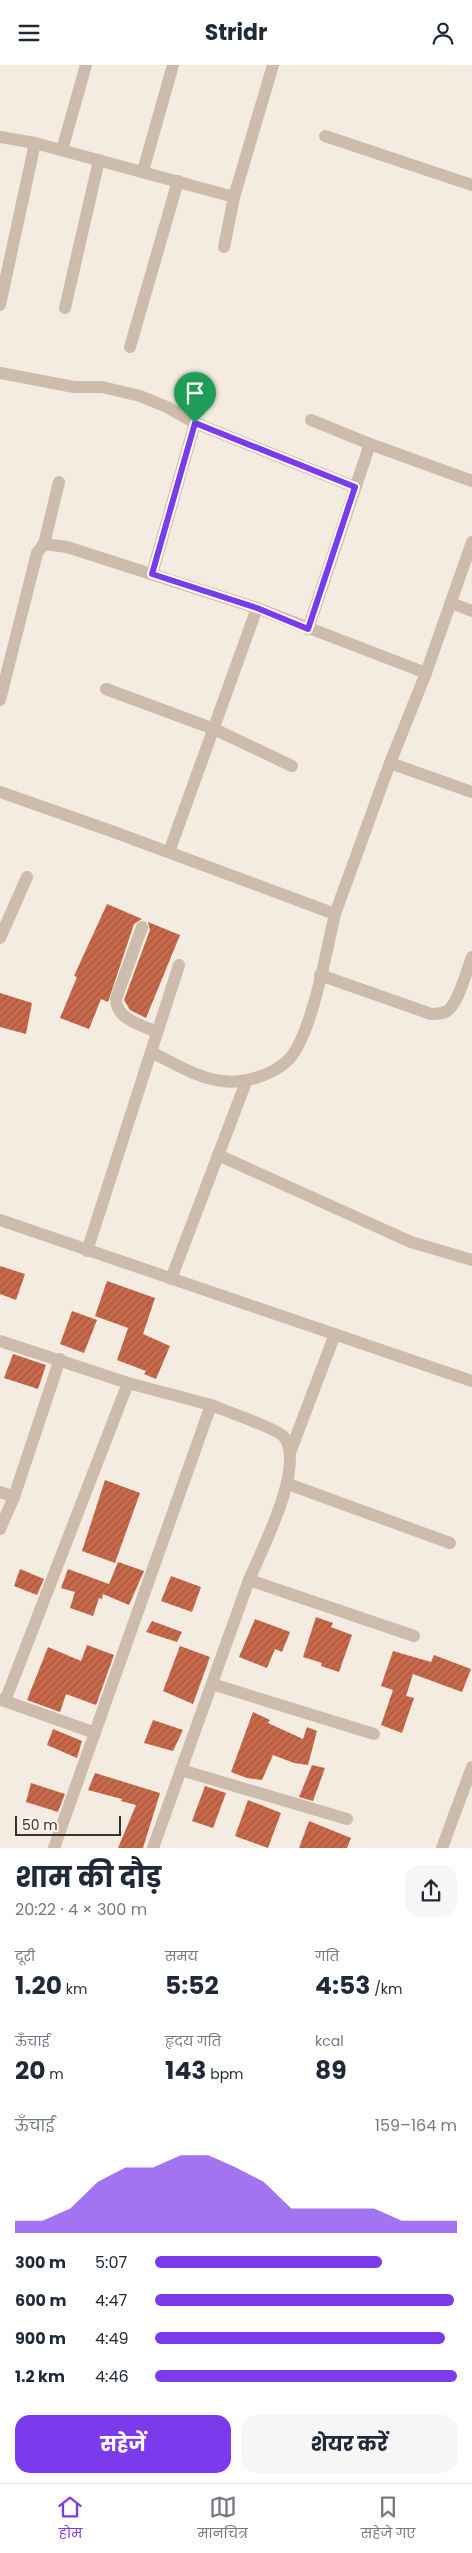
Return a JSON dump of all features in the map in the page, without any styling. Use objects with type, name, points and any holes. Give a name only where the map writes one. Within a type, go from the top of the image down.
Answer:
[{"type":"street","points":[[62,150],[86,65]]},
{"type":"street","points":[[143,171],[173,65]]},
{"type":"street","points":[[224,247],[234,197],[273,65]]},
{"type":"street","points":[[326,136],[472,185]]},
{"type":"street","points":[[0,137],[35,143],[99,159],[234,197]]},
{"type":"street","points":[[0,305],[35,143]]},
{"type":"street","points":[[65,308],[99,159]]},
{"type":"street","points":[[130,347],[178,181]]},
{"type":"street","points":[[0,373],[74,387],[102,387],[140,396],[167,407],[195,423],[355,487]]},
{"type":"street","points":[[311,420],[370,444],[472,481]]},
{"type":"street","points":[[152,574],[195,423]]},
{"type":"street","points":[[308,629],[370,444]]},
{"type":"street","points":[[0,700],[37,553],[44,544],[59,481]]},
{"type":"street","points":[[151,1052],[186,1070],[221,1081],[246,1082],[287,1062],[298,1046],[309,1019],[335,914],[390,763],[426,673],[472,542]]},
{"type":"street","points":[[44,544],[66,547],[257,608],[426,673]]},
{"type":"street","points":[[451,603],[472,611]]},
{"type":"street","points":[[169,852],[257,608]]},
{"type":"street","points":[[106,689],[214,729],[292,766]]},
{"type":"street","points":[[390,763],[472,792]]},
{"type":"street","points":[[0,793],[169,852],[335,914]]},
{"type":"street","points":[[0,938],[27,877]]},
{"type":"street","points":[[142,927],[116,999],[116,1008],[120,1015],[158,1033]]},
{"type":"street","points":[[320,975],[431,1014],[440,1014],[448,1011],[454,1004],[472,957]]},
{"type":"street","points":[[87,1251],[180,965]]},
{"type":"street","points":[[171,1279],[246,1082]]},
{"type":"street","points":[[218,1155],[411,1242],[472,1260]]},
{"type":"street","points":[[0,1220],[472,1381]]},
{"type":"street","points":[[153,1848],[249,1580],[288,1484],[291,1450],[335,1334]]},
{"type":"street","points":[[0,1341],[60,1359],[128,1383],[211,1405],[283,1435],[291,1450]]},
{"type":"street","points":[[0,1529],[14,1497],[60,1359]]},
{"type":"street","points":[[95,1733],[2,1701],[128,1383]]},
{"type":"street","points":[[54,1848],[211,1405]]},
{"type":"street","points":[[288,1484],[450,1543]]},
{"type":"street","points":[[0,1492],[14,1497]]},
{"type":"street","points":[[249,1580],[414,1635]]},
{"type":"street","points":[[212,1684],[374,1734]]},
{"type":"street","points":[[444,1847],[472,1767]]},
{"type":"street","points":[[181,1770],[347,1819]]},
{"type":"building","points":[[107,904],[142,919],[134,924],[108,1002],[101,999],[89,1029],[60,1018],[77,977],[74,976]]},
{"type":"building","points":[[148,922],[180,935],[146,1018],[130,1010],[124,1000],[150,930]]},
{"type":"building","points":[[0,993],[32,1003],[26,1034],[0,1027]]},
{"type":"building","points":[[0,1266],[25,1274],[16,1300],[0,1294]]},
{"type":"building","points":[[107,1281],[155,1298],[143,1334],[170,1346],[156,1379],[144,1374],[146,1371],[117,1360],[128,1328],[95,1316]]},
{"type":"building","points":[[72,1311],[97,1320],[84,1353],[60,1344]]},
{"type":"building","points":[[13,1354],[46,1365],[38,1389],[4,1378]]},
{"type":"building","points":[[105,1480],[140,1493],[115,1563],[82,1551]]},
{"type":"building","points":[[118,1562],[144,1571],[129,1605],[103,1594],[102,1599],[99,1598],[93,1616],[70,1608],[75,1592],[61,1588],[68,1569],[109,1584]]},
{"type":"building","points":[[20,1569],[44,1579],[37,1595],[14,1586]]},
{"type":"building","points":[[171,1576],[201,1587],[192,1612],[161,1601]]},
{"type":"building","points":[[316,1617],[333,1623],[331,1627],[352,1635],[339,1672],[321,1666],[322,1663],[303,1657]]},
{"type":"building","points":[[255,1619],[290,1632],[282,1652],[275,1649],[267,1668],[239,1657]]},
{"type":"building","points":[[152,1621],[182,1632],[177,1642],[146,1632]]},
{"type":"building","points":[[87,1645],[114,1655],[96,1705],[66,1694],[60,1712],[27,1700],[48,1647],[81,1661]]},
{"type":"building","points":[[180,1646],[210,1657],[193,1704],[163,1691]]},
{"type":"building","points":[[393,1651],[431,1662],[434,1655],[471,1669],[462,1692],[413,1674],[406,1696],[414,1698],[402,1733],[381,1725],[393,1690],[381,1686]]},
{"type":"building","points":[[253,1712],[270,1720],[268,1723],[303,1739],[307,1727],[317,1731],[308,1765],[294,1763],[273,1755],[262,1780],[247,1778],[231,1772]]},
{"type":"building","points":[[153,1720],[183,1730],[173,1751],[144,1743]]},
{"type":"building","points":[[53,1729],[82,1741],[77,1758],[47,1745]]},
{"type":"building","points":[[312,1765],[325,1768],[313,1801],[299,1797]]},
{"type":"building","points":[[95,1773],[160,1793],[143,1848],[118,1848],[136,1805],[121,1801],[122,1799],[88,1790]]},
{"type":"building","points":[[31,1783],[65,1794],[58,1812],[26,1802]]},
{"type":"building","points":[[205,1786],[226,1793],[213,1828],[192,1821]]},
{"type":"building","points":[[248,1800],[281,1813],[268,1848],[235,1836]]},
{"type":"building","points":[[309,1821],[351,1838],[347,1848],[299,1848]]},
{"type":"route","points":[[195,423],[355,487],[308,629],[257,608],[152,574],[195,423]]}]
